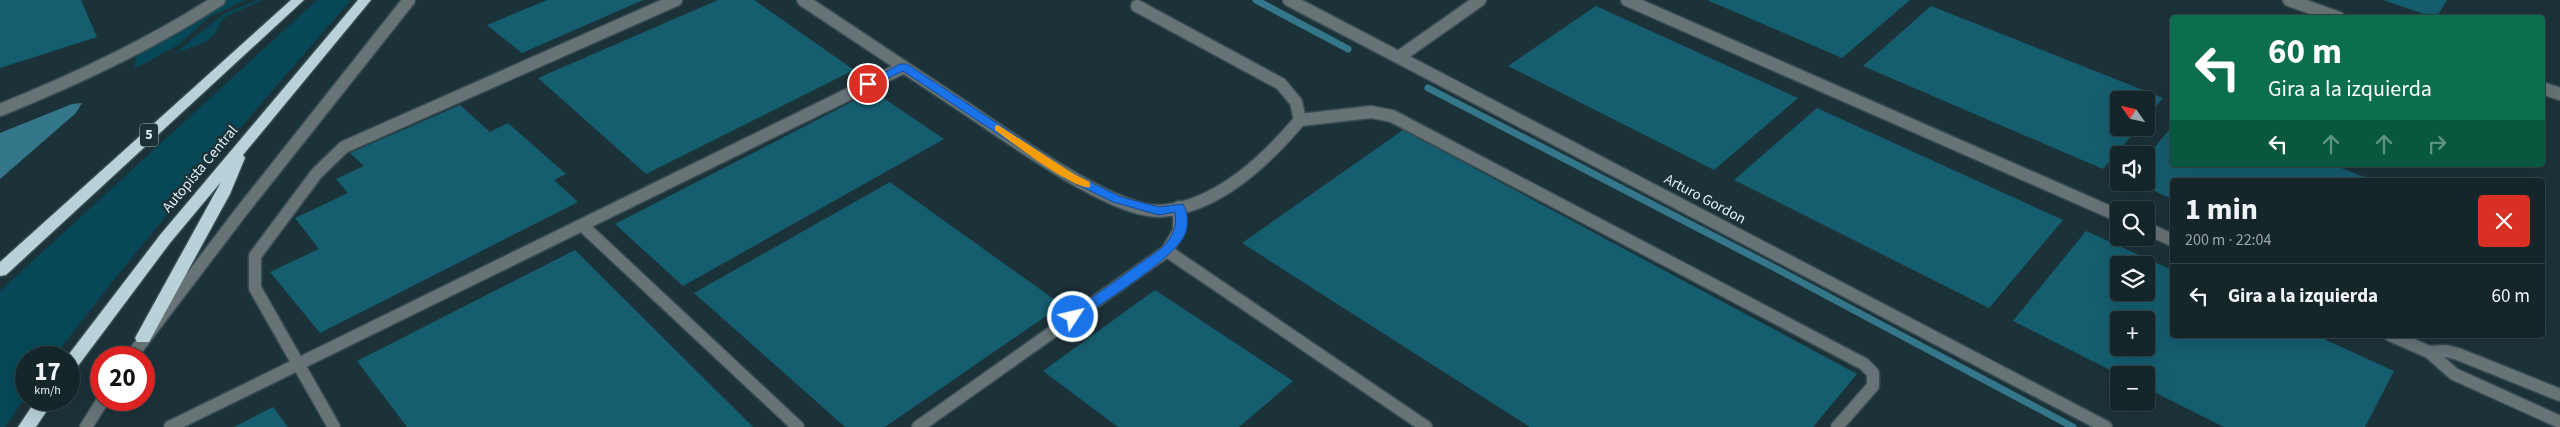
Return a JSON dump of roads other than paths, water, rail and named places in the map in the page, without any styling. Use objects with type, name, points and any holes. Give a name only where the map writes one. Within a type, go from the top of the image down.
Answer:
[{"type":"highway","name":"5","points":[[0,271],[298,0]]},
{"type":"highway","name":"Autopista Central","points":[[80,351],[165,239],[365,0]]},
{"type":"highway","points":[[143,338],[223,194],[239,152]]},
{"type":"highway","points":[[27,427],[38,411]]},
{"type":"street","points":[[0,110],[119,58],[175,28],[219,0]]},
{"type":"street","points":[[138,346],[409,0]]},
{"type":"street","points":[[334,427],[297,365],[255,288],[255,256],[317,173],[344,147],[676,0]]},
{"type":"street","points":[[803,0],[1070,177],[1117,200],[1159,211],[1198,204],[1233,184],[1276,148],[1300,120],[1371,112],[1392,116],[1864,364],[1873,373],[1873,386],[1837,427]]},
{"type":"street","name":"Arturo Gordon","points":[[1289,0],[2106,427]]},
{"type":"street","points":[[1399,57],[1480,0]]},
{"type":"street","points":[[1627,0],[2110,212]]},
{"type":"street","points":[[2289,0],[2331,15]]},
{"type":"street","points":[[1137,6],[1281,84],[1296,102],[1300,120]]},
{"type":"street","points":[[170,427],[904,66]]},
{"type":"street","points":[[2545,89],[2560,94]]},
{"type":"street","points":[[918,427],[1167,251],[1180,235],[1182,222],[1179,207]]},
{"type":"street","points":[[582,225],[798,427]]},
{"type":"street","points":[[2155,232],[2170,239]]},
{"type":"street","points":[[1167,251],[1426,427]]},
{"type":"street","points":[[2397,338],[2429,352],[2454,374],[2560,422]]},
{"type":"street","points":[[2429,352],[2458,354],[2560,395]]},
{"type":"street","points":[[86,427],[96,411]]},
{"type":"waterway","points":[[1256,0],[1348,49]]},
{"type":"waterway","points":[[1428,88],[1775,268],[2073,427]]}]
